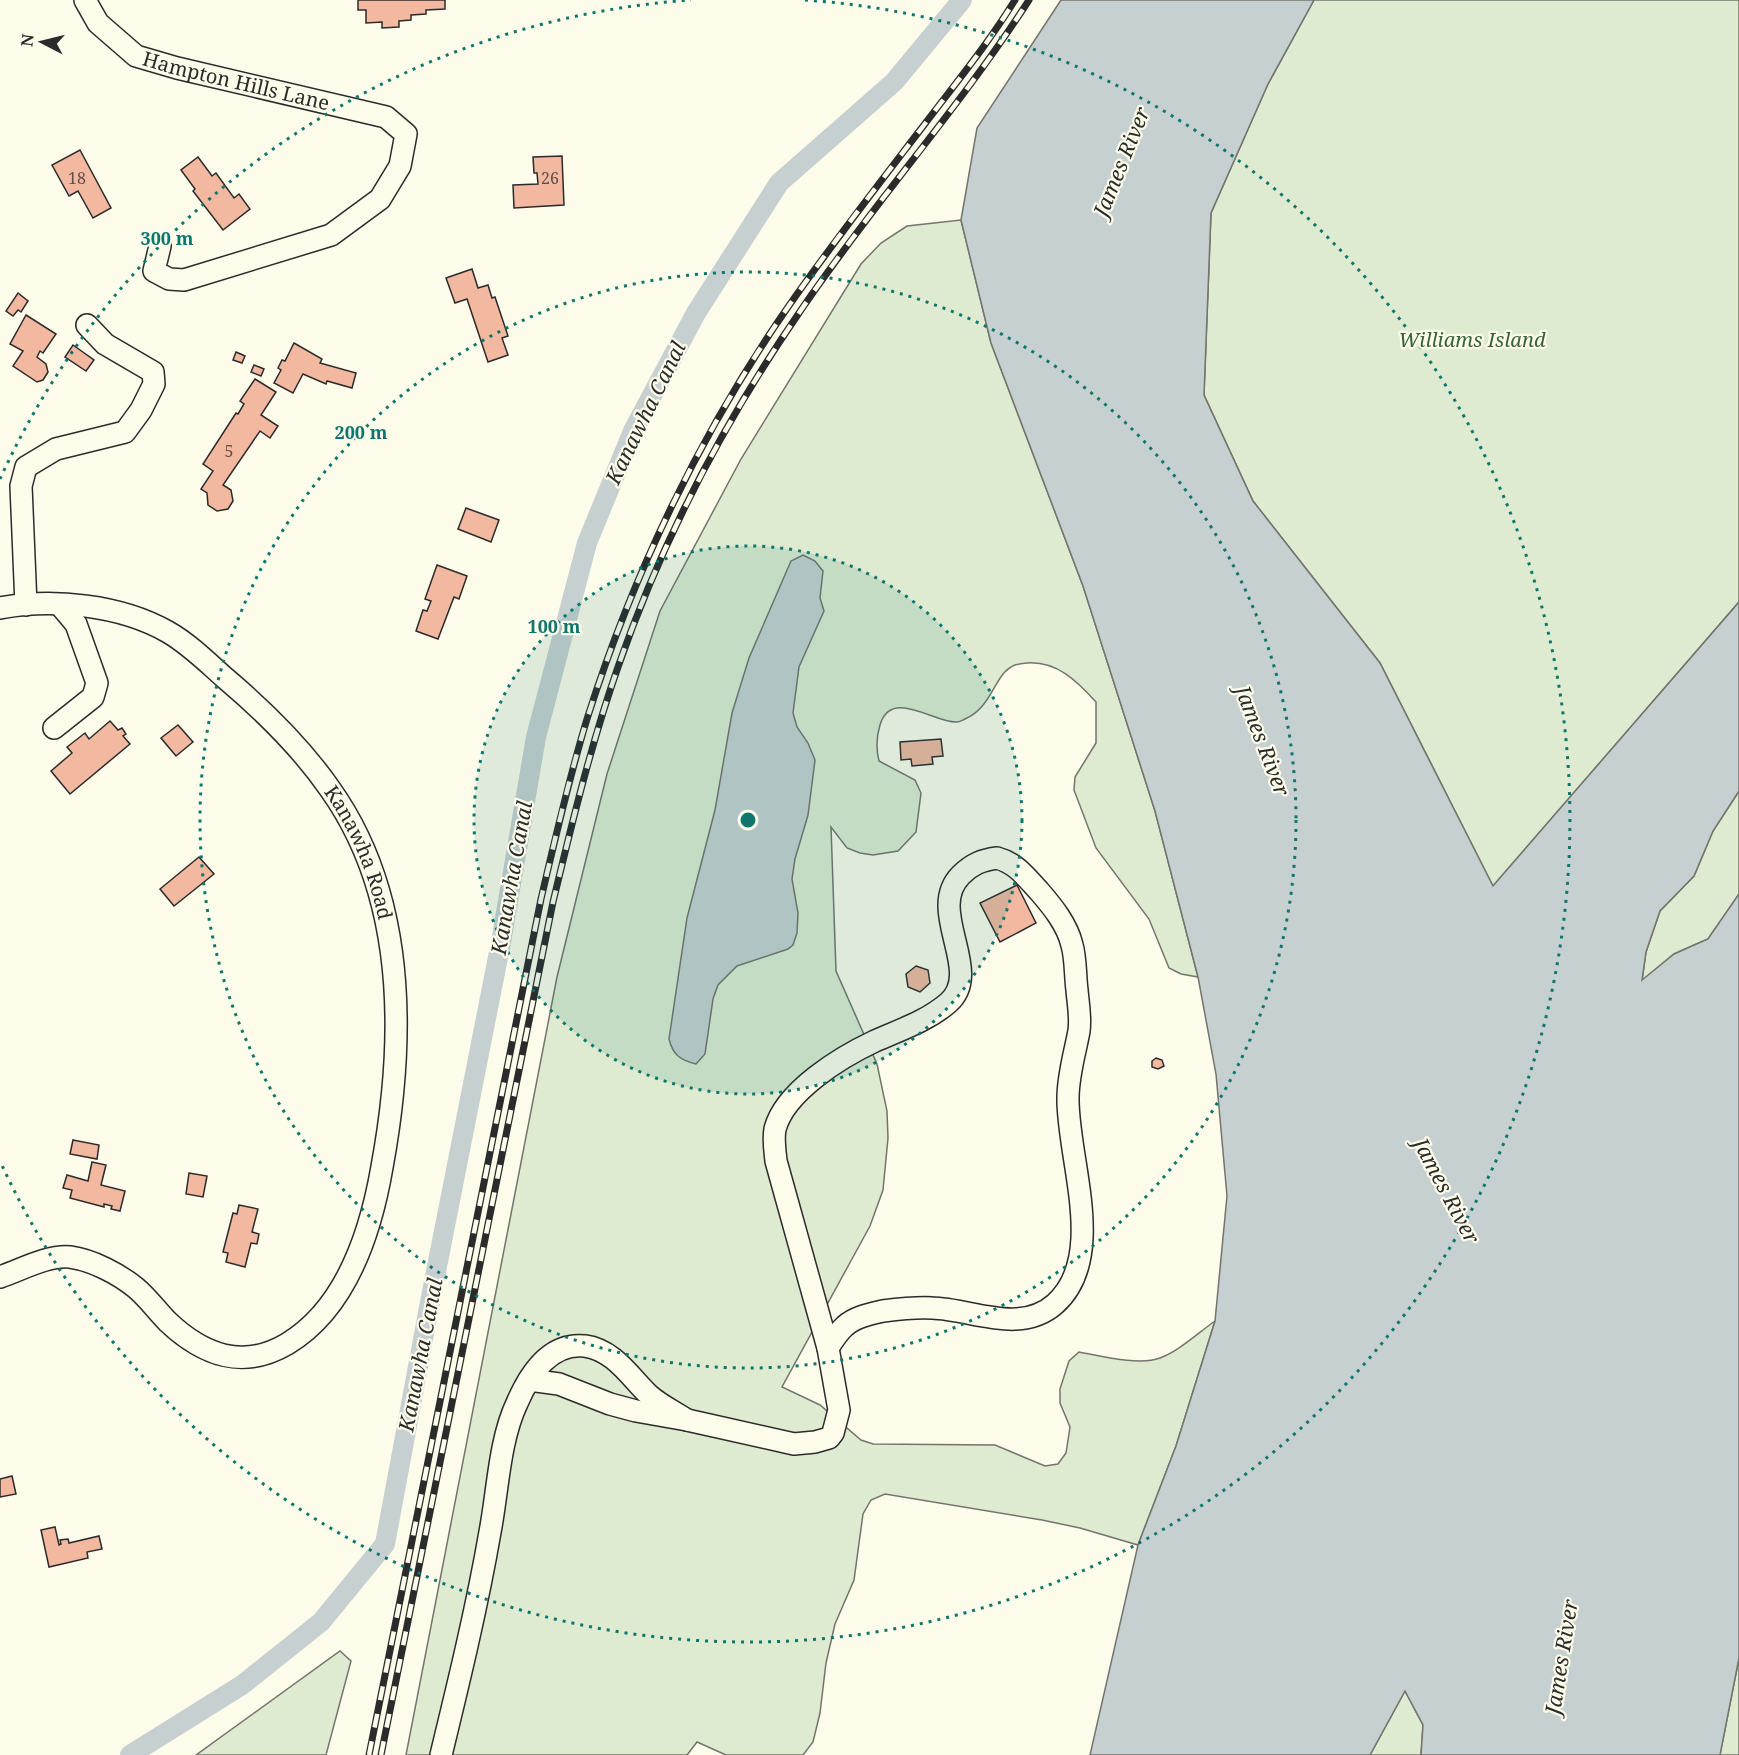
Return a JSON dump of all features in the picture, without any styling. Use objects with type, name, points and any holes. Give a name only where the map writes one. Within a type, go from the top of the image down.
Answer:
[{"type":"street","name":"Hampton Hills Lane","points":[[85,0],[98,23],[136,56],[177,68],[386,117],[406,134],[400,166],[380,199],[331,235],[184,280],[169,279],[154,271],[160,246]]},
{"type":"street","points":[[26,605],[21,486],[26,467],[56,449],[125,432],[141,410],[154,384],[153,372],[105,344],[87,325]]},
{"type":"street","points":[[54,728],[93,697],[97,683],[76,624],[60,605]]},
{"type":"street","name":"Kanawha Road","points":[[0,608],[60,605],[94,608],[143,620],[169,633],[192,649],[280,728],[312,765],[347,815],[370,868],[383,909],[390,947],[395,984],[397,1041],[395,1087],[379,1187],[367,1234],[354,1265],[329,1303],[302,1333],[286,1344],[263,1355],[249,1358],[228,1357],[213,1352],[190,1341],[168,1322],[137,1289],[111,1272],[70,1257],[55,1258],[0,1277]]},
{"type":"street","points":[[529,1380],[559,1384],[610,1404],[636,1411],[794,1444],[829,1438],[833,1433],[839,1403],[828,1348],[776,1161],[775,1131],[780,1116],[791,1100],[834,1065],[873,1042],[920,1021],[950,1001],[958,990],[961,980],[961,968],[950,921],[951,890],[967,868],[983,860],[997,858],[1007,860],[1017,867],[1056,912],[1072,945],[1080,1017],[1068,1098],[1082,1225],[1082,1249],[1076,1270],[1055,1304],[1029,1318],[1004,1319],[934,1308],[902,1308],[877,1312],[845,1325],[828,1348]]},
{"type":"street","points":[[441,1755],[476,1605],[506,1438],[515,1405],[537,1368],[548,1357],[573,1346],[587,1346],[614,1359],[650,1396],[687,1420]]},
{"type":"green space","name":"Williams Island","points":[[1314,0],[1739,0],[1739,602],[1493,886],[1380,663],[1253,501],[1204,395],[1211,213],[1268,84]]},
{"type":"green space","points":[[961,220],[991,343],[1083,586],[1155,811],[1198,977],[1181,974],[1169,968],[1149,919],[1096,848],[1074,790],[1075,777],[1096,743],[1096,702],[1074,680],[1048,665],[1020,664],[1011,667],[1003,674],[978,710],[960,721],[948,721],[904,708],[894,709],[886,714],[878,734],[879,761],[915,780],[921,793],[916,832],[898,851],[873,855],[847,848],[831,827],[836,971],[877,1064],[887,1111],[888,1138],[883,1190],[870,1226],[782,1387],[820,1405],[861,1440],[873,1444],[995,1445],[1045,1466],[1058,1464],[1066,1453],[1070,1427],[1060,1403],[1060,1389],[1069,1361],[1079,1352],[1120,1360],[1142,1361],[1160,1358],[1174,1351],[1215,1321],[1176,1446],[1138,1545],[1080,1528],[1042,1520],[885,1494],[871,1500],[863,1514],[854,1580],[835,1624],[813,1742],[803,1755],[726,1755],[697,1742],[687,1755],[406,1755],[557,977],[607,774],[660,611],[741,459],[861,264],[881,243],[907,226]]},
{"type":"green space","points":[[1739,791],[1739,894],[1708,939],[1674,954],[1642,981],[1646,952],[1660,911],[1694,876],[1713,831]]},
{"type":"green space","points":[[340,1651],[351,1661],[326,1755],[196,1755]]},
{"type":"green space","points":[[1739,1658],[1739,1755],[1720,1755]]},
{"type":"green space","points":[[1405,1691],[1423,1725],[1421,1755],[1370,1755]]},
{"type":"water","name":"James River","points":[[1061,0],[1314,0],[1268,84],[1211,213],[1204,395],[1253,501],[1380,663],[1493,886],[1739,602],[1739,791],[1713,831],[1694,876],[1660,911],[1646,952],[1642,980],[1674,954],[1708,939],[1739,894],[1739,1658],[1720,1755],[1421,1755],[1423,1725],[1405,1691],[1370,1755],[1090,1755],[1138,1545],[1176,1446],[1215,1321],[1227,1196],[1216,1074],[1198,977],[1155,811],[1083,586],[991,343],[961,220],[977,128]]},
{"type":"water","points":[[803,555],[815,561],[823,571],[820,598],[824,611],[799,667],[793,713],[797,727],[808,743],[815,760],[808,815],[795,859],[792,879],[798,913],[797,933],[793,945],[788,949],[737,966],[718,985],[713,999],[705,1054],[696,1064],[678,1056],[669,1039],[687,918],[715,810],[732,713],[749,658],[791,561]]},
{"type":"building","points":[[358,0],[445,0],[445,9],[426,10],[426,14],[411,15],[411,20],[399,21],[399,27],[382,28],[382,22],[366,23],[366,10],[358,10]]},
{"type":"building","points":[[80,150],[111,208],[93,218],[78,191],[69,196],[52,165]]},
{"type":"building","points":[[562,156],[564,205],[514,208],[513,185],[538,184],[537,173],[534,173],[533,157]]},
{"type":"building","points":[[198,157],[212,176],[216,173],[234,198],[239,194],[250,209],[223,230],[193,191],[195,189],[181,170]]},
{"type":"building","points":[[472,269],[478,288],[488,285],[492,298],[495,297],[508,336],[502,338],[508,355],[488,362],[467,299],[455,303],[446,278]]},
{"type":"building","points":[[18,293],[28,301],[21,312],[18,310],[13,316],[6,311]]},
{"type":"building","points":[[26,315],[56,334],[43,353],[40,351],[37,357],[46,364],[48,372],[43,380],[37,382],[13,366],[23,351],[10,344]]},
{"type":"building","points":[[294,343],[322,359],[320,363],[356,373],[352,388],[327,381],[326,384],[303,374],[293,393],[274,383],[281,370],[278,368],[282,360],[285,361]]},
{"type":"building","points":[[73,345],[94,360],[86,371],[65,357]]},
{"type":"building","points":[[236,352],[245,356],[242,363],[233,360]]},
{"type":"building","points":[[254,365],[264,369],[261,376],[251,372]]},
{"type":"building","points":[[255,379],[276,392],[261,415],[278,426],[270,438],[260,431],[223,485],[231,490],[233,501],[228,509],[217,511],[208,505],[207,493],[201,489],[213,471],[203,464],[236,413],[238,414],[244,404],[240,401]]},
{"type":"building","points":[[466,508],[499,520],[491,542],[458,529]]},
{"type":"building","points":[[437,565],[467,576],[459,599],[454,597],[438,639],[416,631],[423,610],[427,611],[431,601],[425,599]]},
{"type":"building","points":[[110,721],[118,730],[122,728],[126,734],[123,736],[130,744],[70,794],[51,771],[72,753],[67,747],[85,733],[89,739]]},
{"type":"building","points":[[178,725],[193,742],[176,756],[161,738]]},
{"type":"building","points":[[941,739],[943,756],[932,757],[933,764],[912,766],[911,759],[901,760],[900,742]]},
{"type":"building","points":[[199,857],[214,874],[174,906],[160,889]]},
{"type":"building","points":[[1017,885],[1036,923],[1000,942],[980,903]]},
{"type":"building","points":[[916,966],[928,970],[930,983],[920,992],[908,987],[906,974]]},
{"type":"building","points":[[1156,1058],[1162,1060],[1164,1066],[1158,1069],[1152,1067],[1152,1061]]},
{"type":"building","points":[[73,1140],[99,1145],[97,1159],[70,1154]]},
{"type":"building","points":[[92,1162],[106,1165],[101,1185],[125,1191],[120,1211],[111,1209],[112,1206],[104,1204],[104,1207],[70,1198],[72,1190],[63,1188],[67,1175],[88,1181]]},
{"type":"building","points":[[189,1173],[207,1176],[203,1197],[186,1194]]},
{"type":"building","points":[[239,1205],[258,1209],[252,1232],[259,1234],[257,1244],[251,1243],[245,1267],[226,1262],[228,1253],[223,1252],[233,1213],[237,1214]]},
{"type":"building","points":[[12,1476],[16,1494],[0,1497],[0,1479]]},
{"type":"building","points":[[55,1527],[59,1545],[60,1540],[68,1539],[69,1543],[99,1536],[102,1549],[87,1552],[88,1558],[49,1567],[41,1530]]},
{"type":"waterway","name":"Kanawha Canal","points":[[130,1755],[242,1685],[321,1622],[385,1544],[501,942],[536,737],[587,543],[633,431],[696,313],[779,183],[894,82],[962,0]]},
{"type":"railway","points":[[369,1755],[541,899],[574,764],[605,665],[672,505],[698,454],[756,355],[821,261],[971,64],[1015,0]]},
{"type":"railway","points":[[381,1755],[553,902],[591,754],[618,667],[674,529],[720,440],[771,354],[855,234],[974,80],[1029,0]]}]
